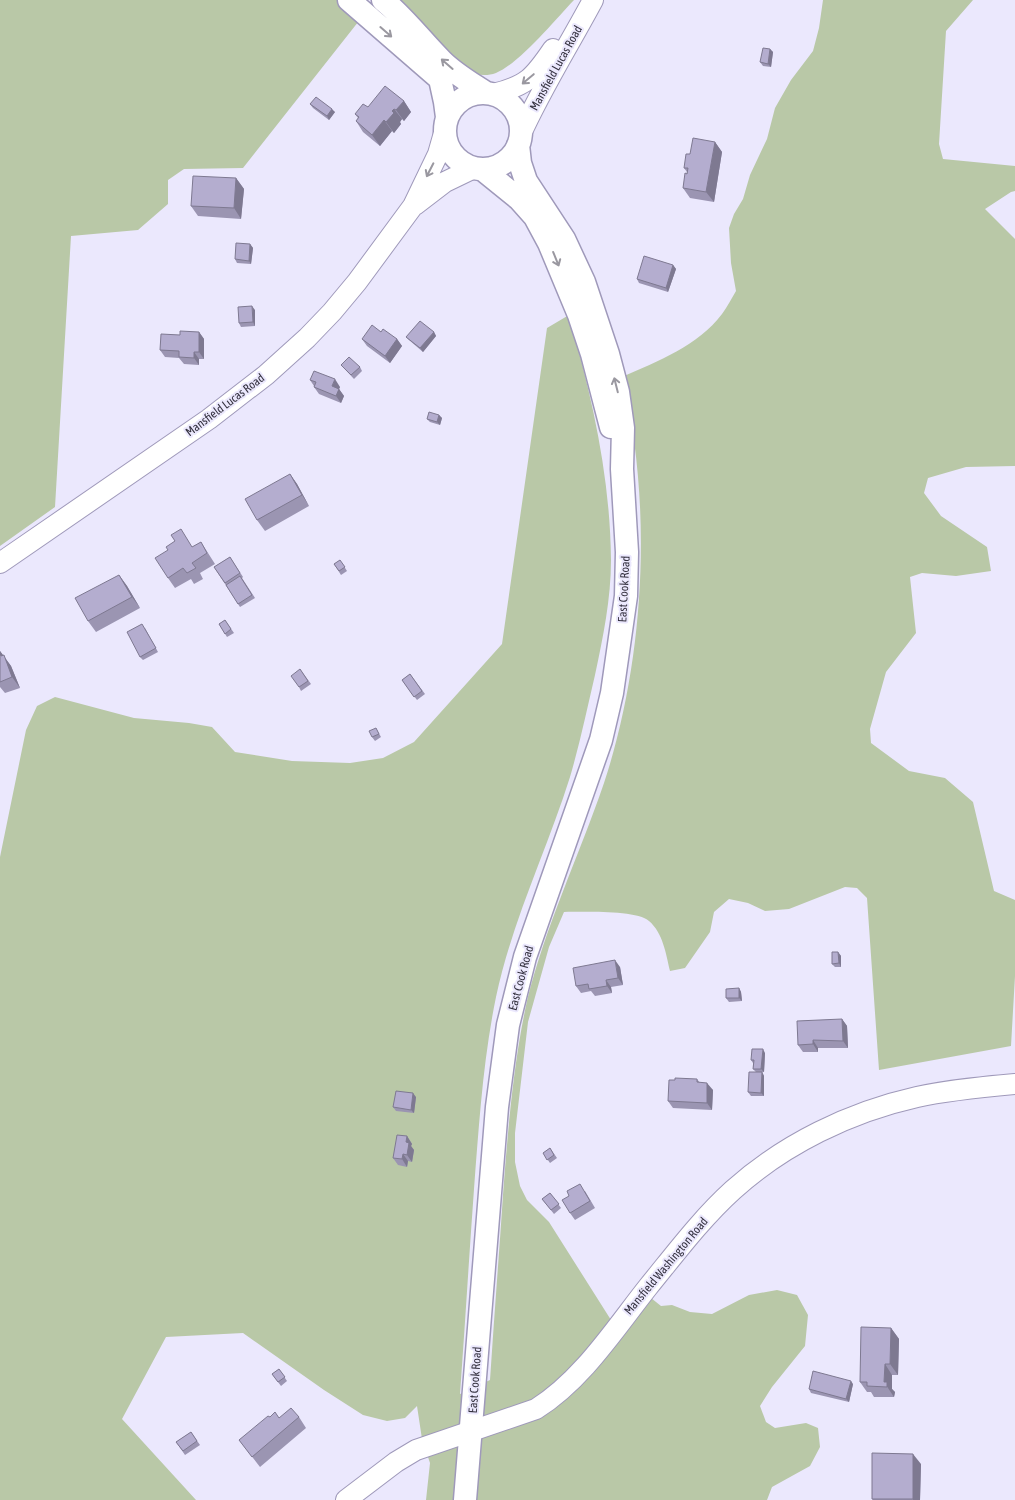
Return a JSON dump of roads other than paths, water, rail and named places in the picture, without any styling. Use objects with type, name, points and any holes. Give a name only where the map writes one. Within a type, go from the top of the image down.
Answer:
[{"type":"main road","points":[[349,0],[440,79],[446,102],[447,145],[453,155],[463,163],[478,168],[493,168],[504,163],[512,155],[519,140],[520,125],[517,114],[507,102],[464,79],[443,62],[415,30],[383,0]]},
{"type":"main road","points":[[446,125],[453,106],[462,98],[474,93],[490,93]]},
{"type":"main road","name":"East Cook Road","points":[[466,1500],[497,1107],[508,1025],[525,957],[588,780],[600,740],[612,693],[626,596],[626,509],[622,468],[623,428],[618,392],[598,320],[584,282],[564,239],[526,181],[520,163],[519,140]]},
{"type":"main road","name":"East Cook Road","points":[[478,168],[519,200],[535,217],[549,243],[579,315],[622,468]]},
{"type":"street","name":"Mansfield Lucas Road","points":[[490,93],[510,90],[526,83],[592,0]]},
{"type":"street","name":"Mansfield Lucas Road","points":[[519,140],[540,93],[559,63],[592,0]]},
{"type":"street","name":"Mansfield Lucas Road","points":[[0,563],[209,419],[286,358],[332,312],[413,206],[438,154],[446,125]]},
{"type":"street","name":"Mansfield Lucas Road","points":[[413,206],[445,182],[478,168]]},
{"type":"street","name":"Mansfield Washington Road","points":[[346,1500],[396,1462],[416,1450],[471,1433],[536,1409],[552,1399],[585,1366],[709,1214],[733,1190],[753,1174],[797,1144],[860,1114],[892,1104],[918,1097],[964,1089],[1015,1084]]}]
